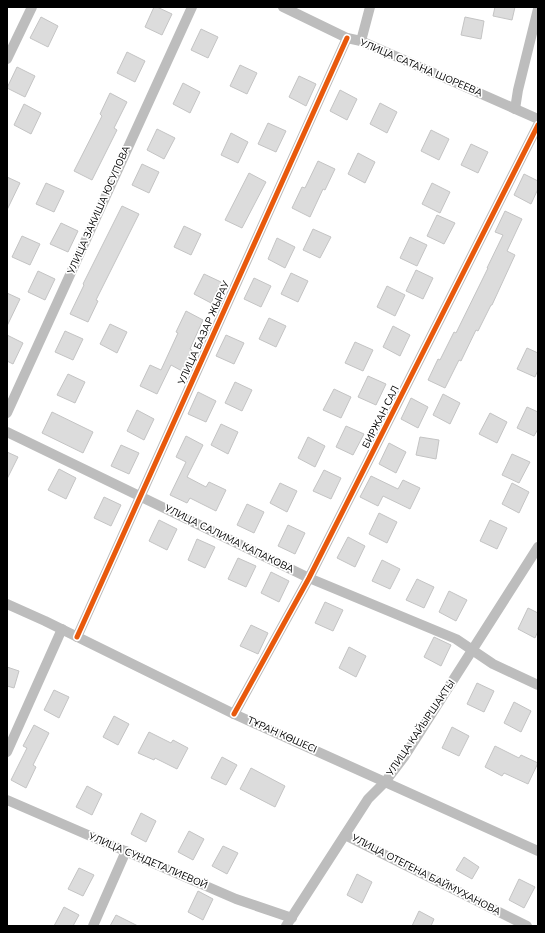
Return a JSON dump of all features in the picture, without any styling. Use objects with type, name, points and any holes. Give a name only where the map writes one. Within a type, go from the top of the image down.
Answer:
[{"type":"street","points":[[7,59],[32,7]]},
{"type":"street","name":"УЛИЦА ЗАКИША ЮСУПОВА","points":[[7,413],[192,7]]},
{"type":"street","name":"УЛИЦА САТАНА ШОРЕЕВА","points":[[283,7],[348,38],[361,42],[538,118]]},
{"type":"street","points":[[361,42],[370,7]]},
{"type":"street","points":[[515,109],[518,90],[538,9]]},
{"type":"street","name":"УЛИЦА БАЗАР ЖЫРАУ","points":[[78,637],[348,38]]},
{"type":"street","name":"БИРЖАН САЛ","points":[[234,714],[309,578],[538,125]]},
{"type":"street","name":"УЛИЦА САЛИМА КАПАКОВА","points":[[7,432],[309,578],[456,639],[493,664],[538,685]]},
{"type":"street","name":"УЛИЦА КАЙЫРШАКТЫ","points":[[289,922],[368,799],[385,782],[404,757],[538,548]]},
{"type":"street","name":"ТҰРАН КӨШЕСІ","points":[[7,604],[62,629],[234,714],[538,851]]},
{"type":"street","points":[[7,752],[62,629]]},
{"type":"street","name":"УЛИЦА СУНДЕТАЛИЕВОЙ","points":[[7,800],[289,922]]},
{"type":"street","name":"УЛИЦА ОТЕГЕНА БАЙМУХАНОВА","points":[[345,835],[527,926]]},
{"type":"street","points":[[93,926],[126,851]]},
{"type":"building","points":[[154,7],[172,14],[162,35],[145,27]]},
{"type":"building","points":[[495,7],[515,7],[512,20],[493,16]]},
{"type":"building","points":[[41,17],[58,26],[48,47],[30,38]]},
{"type":"building","points":[[465,17],[484,21],[481,39],[461,35]]},
{"type":"building","points":[[201,29],[218,37],[208,58],[191,50]]},
{"type":"building","points":[[127,52],[145,61],[135,82],[117,73]]},
{"type":"building","points":[[240,65],[257,73],[247,94],[230,86]]},
{"type":"building","points":[[17,67],[35,76],[25,97],[7,88]]},
{"type":"building","points":[[299,76],[316,84],[306,106],[289,97]]},
{"type":"building","points":[[183,83],[200,92],[190,113],[173,104]]},
{"type":"building","points":[[340,90],[357,99],[347,120],[330,111]]},
{"type":"building","points":[[110,93],[127,102],[114,128],[117,130],[92,180],[74,171],[102,116],[100,114]]},
{"type":"building","points":[[380,103],[397,112],[387,133],[370,124]]},
{"type":"building","points":[[24,104],[41,113],[31,134],[14,125]]},
{"type":"building","points":[[268,123],[286,131],[276,152],[258,144]]},
{"type":"building","points":[[157,129],[175,138],[164,159],[147,150]]},
{"type":"building","points":[[431,130],[449,139],[439,160],[421,151]]},
{"type":"building","points":[[231,133],[248,142],[238,163],[221,155]]},
{"type":"building","points":[[471,144],[488,152],[478,173],[461,165]]},
{"type":"building","points":[[358,153],[375,162],[365,183],[348,174]]},
{"type":"building","points":[[318,161],[335,169],[325,190],[323,189],[310,217],[292,208],[302,187],[305,188]]},
{"type":"building","points":[[142,164],[159,172],[149,193],[132,185]]},
{"type":"building","points":[[249,173],[266,182],[242,228],[225,220]]},
{"type":"building","points":[[524,174],[538,181],[538,189],[531,204],[514,195]]},
{"type":"building","points":[[7,177],[20,183],[7,210]]},
{"type":"building","points":[[46,183],[64,191],[54,212],[36,204]]},
{"type":"building","points":[[432,183],[450,192],[440,213],[422,204]]},
{"type":"building","points":[[122,206],[139,214],[96,300],[98,301],[88,322],[70,314],[84,285],[83,284]]},
{"type":"building","points":[[505,211],[522,219],[507,251],[515,255],[492,305],[478,331],[476,330],[461,361],[459,360],[445,388],[428,380],[438,359],[440,360],[454,332],[456,333],[488,268],[503,235],[495,232]]},
{"type":"building","points":[[437,215],[455,223],[444,244],[427,236]]},
{"type":"building","points":[[61,223],[78,231],[68,252],[50,244]]},
{"type":"building","points":[[184,226],[201,234],[191,255],[174,247]]},
{"type":"building","points":[[313,229],[331,237],[320,258],[303,250]]},
{"type":"building","points":[[22,236],[40,244],[30,265],[12,257]]},
{"type":"building","points":[[410,237],[427,245],[417,266],[400,258]]},
{"type":"building","points":[[277,238],[295,247],[285,268],[268,259]]},
{"type":"building","points":[[416,270],[433,278],[423,299],[406,291]]},
{"type":"building","points":[[38,271],[55,279],[45,300],[28,292]]},
{"type":"building","points":[[291,273],[308,281],[298,302],[281,294]]},
{"type":"building","points":[[204,274],[221,282],[211,303],[194,294]]},
{"type":"building","points":[[254,278],[271,286],[261,307],[244,299]]},
{"type":"building","points":[[387,286],[405,295],[395,316],[377,307]]},
{"type":"building","points":[[7,293],[20,299],[7,326]]},
{"type":"building","points":[[186,311],[203,320],[190,349],[192,350],[182,371],[171,365],[157,394],[140,386],[150,365],[161,370],[178,333],[176,332]]},
{"type":"building","points":[[269,318],[286,326],[276,347],[259,339]]},
{"type":"building","points":[[110,324],[127,332],[117,353],[100,344]]},
{"type":"building","points":[[393,326],[410,335],[400,356],[383,347]]},
{"type":"building","points":[[65,331],[83,339],[73,360],[55,352]]},
{"type":"building","points":[[7,335],[23,343],[13,364],[7,361]]},
{"type":"building","points":[[226,335],[244,343],[234,364],[216,356]]},
{"type":"building","points":[[355,342],[373,350],[363,371],[345,363]]},
{"type":"building","points":[[527,348],[538,353],[538,370],[535,377],[517,369]]},
{"type":"building","points":[[68,374],[85,382],[75,403],[57,395]]},
{"type":"building","points":[[368,376],[386,384],[376,405],[358,397]]},
{"type":"building","points":[[235,382],[252,390],[242,411],[225,403]]},
{"type":"building","points":[[334,389],[351,397],[341,418],[323,410]]},
{"type":"building","points":[[198,392],[216,401],[206,422],[188,414]]},
{"type":"building","points":[[443,394],[460,403],[450,424],[433,415]]},
{"type":"building","points":[[411,398],[428,407],[418,428],[401,419]]},
{"type":"building","points":[[527,407],[538,412],[538,429],[534,436],[517,428]]},
{"type":"building","points":[[137,410],[154,419],[144,440],[127,431]]},
{"type":"building","points":[[52,412],[93,432],[83,453],[42,433]]},
{"type":"building","points":[[490,413],[507,422],[497,443],[479,434]]},
{"type":"building","points":[[221,424],[238,432],[228,454],[211,445]]},
{"type":"building","points":[[346,426],[364,434],[353,455],[336,447]]},
{"type":"building","points":[[186,436],[203,445],[187,477],[206,487],[209,482],[226,490],[216,511],[190,498],[187,503],[170,495],[186,462],[176,457]]},
{"type":"building","points":[[308,437],[325,446],[315,467],[298,458]]},
{"type":"building","points":[[420,437],[439,440],[436,459],[416,455]]},
{"type":"building","points":[[389,443],[406,452],[396,473],[379,464]]},
{"type":"building","points":[[121,445],[139,453],[129,474],[111,466]]},
{"type":"building","points":[[7,452],[18,457],[7,479]]},
{"type":"building","points":[[512,454],[530,462],[519,483],[502,475]]},
{"type":"building","points":[[59,469],[76,478],[66,499],[48,490]]},
{"type":"building","points":[[324,470],[341,478],[331,499],[313,491]]},
{"type":"building","points":[[371,476],[398,489],[403,480],[420,488],[410,509],[383,496],[378,506],[360,497]]},
{"type":"building","points":[[280,483],[297,491],[287,512],[270,503]]},
{"type":"building","points":[[512,483],[529,492],[519,513],[502,504]]},
{"type":"building","points":[[104,497],[121,505],[111,526],[94,518]]},
{"type":"building","points":[[247,504],[264,512],[254,533],[237,525]]},
{"type":"building","points":[[379,513],[397,522],[387,543],[369,534]]},
{"type":"building","points":[[159,520],[177,529],[167,550],[149,541]]},
{"type":"building","points":[[490,520],[507,528],[497,549],[480,541]]},
{"type":"building","points":[[288,525],[305,533],[295,554],[278,546]]},
{"type":"building","points":[[348,537],[365,546],[355,567],[337,558]]},
{"type":"building","points":[[197,539],[215,547],[205,568],[188,560]]},
{"type":"building","points":[[238,558],[256,566],[246,587],[228,579]]},
{"type":"building","points":[[382,560],[400,569],[390,589],[372,581]]},
{"type":"building","points":[[271,572],[289,581],[279,602],[261,593]]},
{"type":"building","points":[[417,579],[434,587],[424,608],[406,600]]},
{"type":"building","points":[[449,591],[467,600],[456,621],[439,612]]},
{"type":"building","points":[[325,602],[343,610],[333,631],[315,623]]},
{"type":"building","points":[[528,608],[538,613],[538,631],[535,638],[518,629]]},
{"type":"building","points":[[251,625],[268,633],[258,654],[240,646]]},
{"type":"building","points":[[434,637],[451,645],[441,666],[424,657]]},
{"type":"building","points":[[349,647],[366,656],[356,677],[339,668]]},
{"type":"building","points":[[7,667],[19,671],[14,688],[7,686]]},
{"type":"building","points":[[477,683],[494,691],[484,712],[467,704]]},
{"type":"building","points":[[54,690],[69,697],[59,718],[44,710]]},
{"type":"building","points":[[514,702],[531,711],[521,732],[504,723]]},
{"type":"building","points":[[114,716],[129,724],[118,745],[103,737]]},
{"type":"building","points":[[34,725],[49,733],[33,765],[36,767],[26,788],[11,780],[27,748],[23,746]]},
{"type":"building","points":[[452,727],[469,736],[459,756],[442,748]]},
{"type":"building","points":[[149,732],[171,743],[173,740],[188,748],[177,769],[155,758],[154,760],[138,753]]},
{"type":"building","points":[[495,746],[519,758],[521,755],[538,763],[528,784],[504,773],[502,776],[485,767]]},
{"type":"building","points":[[222,757],[237,765],[226,785],[211,778]]},
{"type":"building","points":[[251,768],[285,786],[275,807],[240,789]]},
{"type":"building","points":[[87,786],[102,794],[92,815],[76,807]]},
{"type":"building","points":[[141,813],[156,821],[146,842],[131,834]]},
{"type":"building","points":[[189,831],[204,839],[193,860],[178,852]]},
{"type":"building","points":[[223,846],[238,853],[227,874],[212,866]]},
{"type":"building","points":[[464,857],[479,867],[472,879],[456,870]]},
{"type":"building","points":[[79,868],[94,875],[83,896],[68,889]]},
{"type":"building","points":[[357,874],[372,882],[362,903],[347,895]]},
{"type":"building","points":[[519,879],[535,887],[524,908],[509,900]]},
{"type":"building","points":[[198,891],[213,899],[203,920],[188,912]]},
{"type":"building","points":[[64,907],[79,915],[73,926],[54,926]]},
{"type":"building","points":[[419,911],[434,919],[431,926],[412,926]]},
{"type":"building","points":[[116,915],[138,926],[110,926]]},
{"type":"cycle path","points":[[77,637],[347,38]]},
{"type":"cycle path","points":[[234,714],[309,578],[538,125]]}]
